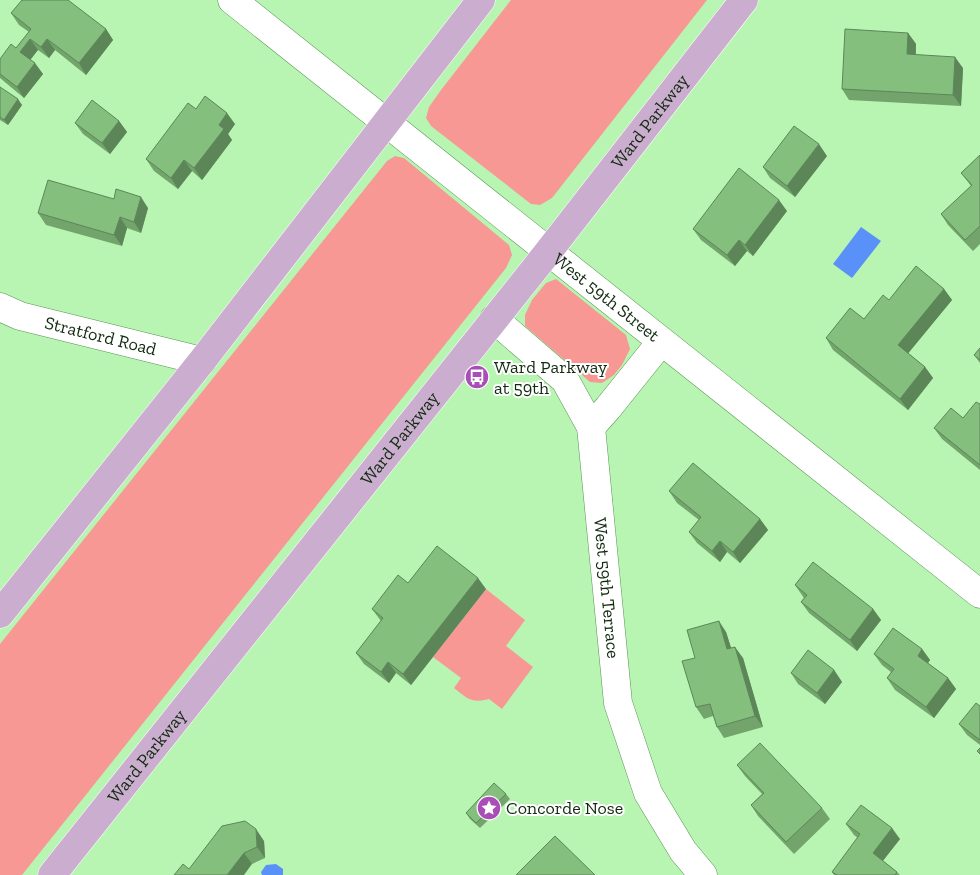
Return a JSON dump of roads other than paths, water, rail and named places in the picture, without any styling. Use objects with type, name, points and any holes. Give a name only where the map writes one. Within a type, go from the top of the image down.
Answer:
[{"type":"main road","points":[[0,614],[202,361],[481,0]]},
{"type":"main road","name":"Ward Parkway","points":[[52,875],[548,252],[744,0]]},
{"type":"street","name":"West 59th Street","points":[[232,0],[980,594]]},
{"type":"street","name":"Stratford Road","points":[[0,307],[20,316],[202,361]]},
{"type":"street","name":"West 59th Terrace","points":[[494,319],[564,380],[591,427],[618,703],[648,793],[683,851],[704,875]]},
{"type":"street","points":[[591,427],[661,342]]},
{"type":"water","points":[[861,227],[881,241],[852,278],[833,264]]},
{"type":"water","points":[[276,864],[283,869],[283,875],[262,875],[261,872],[266,865]]},
{"type":"place","name":"Ward Parkway at 59th","points":[[477,377]]},
{"type":"place","name":"Concorde Nose","points":[[489,808]]}]
